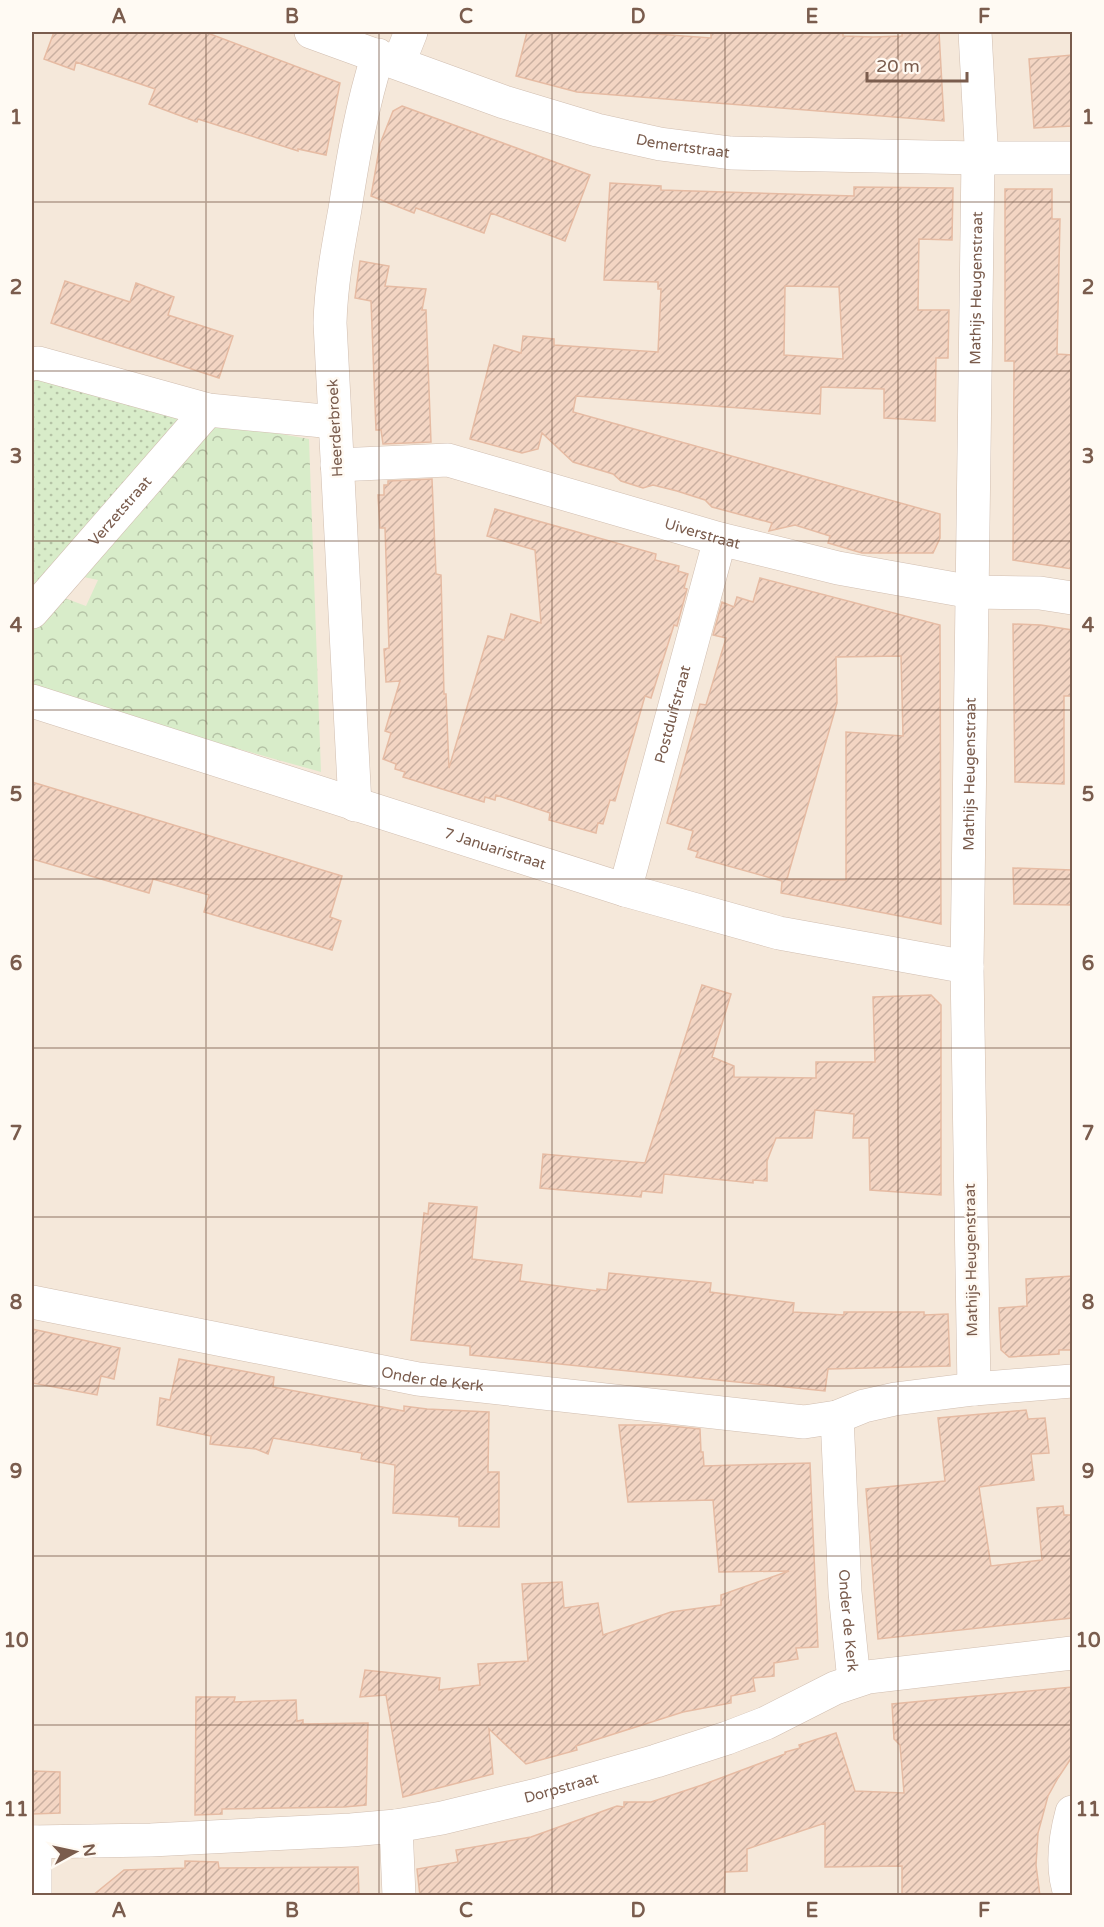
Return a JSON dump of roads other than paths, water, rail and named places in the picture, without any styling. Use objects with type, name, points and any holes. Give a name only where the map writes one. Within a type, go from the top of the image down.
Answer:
[{"type":"street","name":"Demertstraat","points":[[311,32],[513,105],[597,130],[660,144],[731,153],[1072,158]]},
{"type":"street","name":"Heerderbroek","points":[[355,806],[334,422],[331,291],[365,98],[388,59],[411,32]]},
{"type":"street","name":"Mathijs Heugenstraat","points":[[974,1389],[967,967],[978,158],[981,144],[975,32]]},
{"type":"street","points":[[32,364],[38,363],[208,410],[334,422]]},
{"type":"street","name":"Verzetstraat","points":[[32,612],[208,410]]},
{"type":"street","name":"Uiverstraat","points":[[337,465],[448,460],[720,539],[838,568],[972,592],[1040,593],[1072,598]]},
{"type":"street","name":"Postduifstraat","points":[[625,890],[720,539]]},
{"type":"street","name":"7 Januaristraat","points":[[32,701],[355,806],[625,890],[779,933],[967,967]]},
{"type":"street","name":"Onder de Kerk","points":[[32,1302],[418,1379],[804,1422],[837,1417],[880,1402],[974,1389],[1072,1381]]},
{"type":"street","name":"Onder de Kerk","points":[[837,1417],[845,1592],[854,1681]]},
{"type":"street","name":"Dorpstraat","points":[[33,1842],[283,1834],[396,1826],[491,1807],[656,1761],[756,1727],[854,1681],[891,1674],[1072,1653]]},
{"type":"street","points":[[1071,1896],[1067,1885],[1066,1855],[1068,1826],[1072,1812]]},
{"type":"street","points":[[396,1826],[399,1896]]},
{"type":"street","points":[[33,1842],[35,1896]]}]
